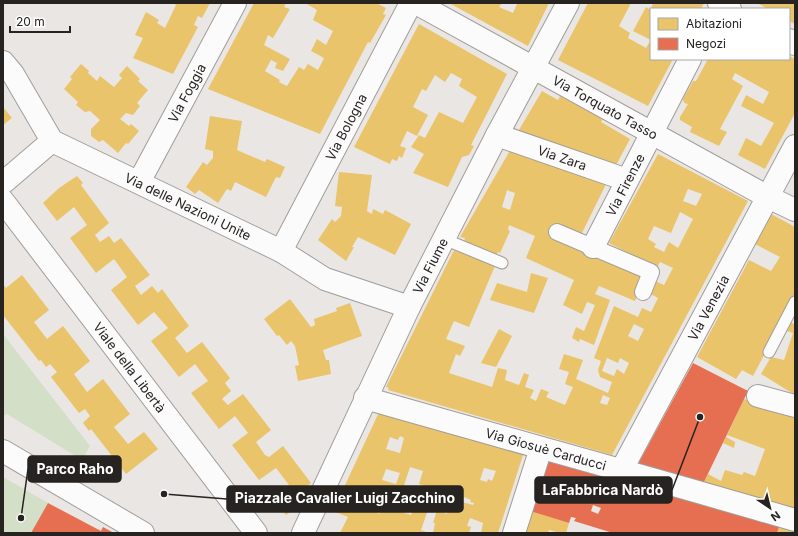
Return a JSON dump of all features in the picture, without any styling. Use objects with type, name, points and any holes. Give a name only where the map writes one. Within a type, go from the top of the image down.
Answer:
[{"type":"street","name":"Via Foggia","points":[[139,182],[235,3]]},
{"type":"street","name":"Via Bologna","points":[[281,251],[411,3]]},
{"type":"street","name":"Via Torquato Tasso","points":[[416,3],[768,197],[795,210]]},
{"type":"street","name":"Via Fiume","points":[[303,533],[409,307],[497,135],[568,3]]},
{"type":"street","points":[[719,3],[728,8]]},
{"type":"street","name":"Via Firenze","points":[[593,247],[689,60]]},
{"type":"street","points":[[3,62],[13,74],[52,141],[3,183]]},
{"type":"street","name":"Via Zara","points":[[497,135],[627,180]]},
{"type":"street","name":"Via delle Nazioni Unite","points":[[52,141],[281,251],[325,279],[409,307]]},
{"type":"street","name":"Via Venezia","points":[[622,469],[795,146]]},
{"type":"street","name":"Viale della Libertà","points":[[3,201],[256,533]]},
{"type":"street","points":[[557,232],[651,272],[643,292]]},
{"type":"street","points":[[758,396],[795,406]]},
{"type":"street","name":"Via Giosuè Carducci","points":[[365,398],[541,448],[622,469],[795,520]]},
{"type":"street","points":[[514,533],[541,448]]},
{"type":"street","points":[[3,451],[143,533]]},
{"type":"lane","points":[[444,239],[502,263]]},
{"type":"lane","points":[[769,352],[795,302]]},
{"type":"green space","points":[[3,334],[90,446],[82,460],[7,414],[3,416]]},
{"type":"green space","points":[[3,477],[48,503],[31,533],[3,533]]},
{"type":"building: Abitazioni","points":[[173,3],[210,3],[202,18],[198,16],[194,25],[198,27],[173,74],[133,58],[143,38],[135,35],[146,12],[159,20],[157,23],[165,28],[176,5]]},
{"type":"building: Abitazioni","points":[[254,3],[286,3],[284,7],[290,9],[273,38],[268,35],[264,45],[290,59],[283,71],[275,68],[277,63],[271,60],[265,71],[280,80],[279,82],[287,86],[299,67],[304,70],[308,64],[318,70],[324,58],[311,51],[317,39],[326,45],[333,31],[313,20],[317,10],[305,3],[376,3],[386,8],[383,14],[386,15],[370,43],[368,42],[320,134],[208,89]]},
{"type":"building: Abitazioni","points":[[449,3],[502,3],[499,7],[513,13],[517,4],[514,3],[549,3],[528,46]]},
{"type":"building: Abitazioni","points":[[588,3],[631,3],[619,26],[630,33],[628,38],[646,48],[650,42],[650,60],[672,60],[648,106],[558,60]]},
{"type":"building: Abitazioni","points":[[653,3],[704,3],[702,8],[651,8]]},
{"type":"building: Abitazioni","points":[[757,3],[795,3],[795,24],[790,22],[790,8],[766,8]]},
{"type":"building: Abitazioni","points":[[646,7],[650,9],[650,40],[633,31]]},
{"type":"building: Abitazioni","points":[[419,24],[507,74],[471,145],[474,146],[469,155],[462,157],[448,187],[413,173],[424,154],[411,147],[419,135],[425,138],[439,112],[463,123],[477,97],[459,86],[462,79],[451,73],[445,82],[435,75],[426,91],[422,89],[413,107],[428,115],[417,136],[407,131],[400,146],[406,148],[402,158],[399,156],[397,161],[392,159],[390,164],[354,147]]},
{"type":"building: Abitazioni","points":[[790,56],[795,59],[795,113],[765,169],[738,155],[746,138],[761,146],[774,123],[741,106],[746,95],[763,104],[769,92],[735,73],[732,79],[743,86],[720,129],[727,132],[719,146],[690,132],[692,127],[680,120],[680,117],[688,104],[684,103],[683,99],[693,81],[696,81],[707,60],[790,60]]},
{"type":"building: Abitazioni","points":[[81,64],[97,81],[100,76],[114,87],[122,78],[119,75],[127,66],[140,79],[138,81],[148,90],[137,103],[140,106],[133,115],[126,113],[120,119],[129,126],[131,124],[139,131],[118,153],[103,140],[99,142],[91,136],[91,129],[100,120],[90,111],[85,112],[76,105],[78,102],[64,89],[72,79],[70,77]]},
{"type":"building: Abitazioni","points":[[542,91],[558,100],[560,96],[603,119],[601,122],[630,139],[615,167],[516,135]]},
{"type":"building: Abitazioni","points":[[3,107],[12,118],[3,125]]},
{"type":"building: Abitazioni","points":[[210,116],[242,121],[237,150],[265,162],[267,159],[285,167],[280,178],[276,177],[266,197],[235,182],[231,191],[227,189],[218,203],[199,190],[195,194],[186,187],[203,162],[207,165],[213,158],[213,151],[205,149]]},
{"type":"building: Abitazioni","points":[[512,147],[609,178],[581,235],[646,275],[635,301],[599,286],[595,294],[610,300],[594,345],[580,339],[579,342],[572,338],[576,327],[584,331],[595,305],[587,302],[582,314],[563,305],[574,280],[526,258],[535,236],[509,225],[508,230],[510,231],[500,253],[498,252],[496,256],[464,242],[465,238],[460,237]],"holes":[[[507,190],[515,193],[510,210],[502,207]]]},
{"type":"building: Abitazioni","points":[[658,154],[748,201],[612,455],[388,390],[389,388],[386,387],[454,250],[458,252],[459,250],[495,266],[469,327],[454,321],[446,339],[465,346],[460,356],[456,354],[449,373],[492,387],[498,368],[507,370],[505,380],[519,385],[524,373],[529,375],[525,387],[534,390],[530,398],[536,401],[541,389],[549,392],[546,397],[565,405],[573,387],[565,384],[569,372],[559,369],[564,354],[583,360],[576,379],[608,393],[612,382],[600,377],[598,370],[601,361],[594,358],[614,306],[638,317],[642,308],[651,312],[658,298],[647,292],[653,280],[664,285],[673,268],[660,262],[657,268],[609,243]],"holes":[[[688,189],[702,194],[696,206],[683,201]],[[680,212],[693,219],[678,248],[669,242],[664,252],[654,247],[656,244],[648,239],[654,226],[671,233]],[[634,324],[644,329],[638,341],[628,336]],[[607,358],[618,363],[620,358],[629,363],[624,374],[617,369],[614,376],[602,371]],[[603,395],[610,398],[607,405],[600,403]]]},
{"type":"building: Abitazioni","points":[[339,172],[372,175],[367,211],[372,214],[373,209],[383,214],[385,210],[411,224],[395,255],[358,237],[346,261],[318,240],[332,219],[335,222],[341,216],[342,207],[335,206]]},
{"type":"building: Abitazioni","points":[[77,176],[83,183],[81,185],[109,223],[95,235],[100,242],[109,236],[114,243],[121,238],[150,275],[135,286],[141,295],[152,286],[158,293],[162,289],[189,326],[175,338],[187,353],[202,342],[230,378],[225,383],[231,391],[222,399],[228,405],[243,394],[271,430],[256,442],[265,455],[269,457],[283,446],[311,483],[296,494],[302,503],[286,515],[273,498],[289,485],[276,468],[259,480],[232,445],[248,433],[235,416],[219,429],[191,393],[208,381],[195,364],[179,377],[151,341],[168,328],[154,312],[138,325],[111,290],[127,277],[114,259],[96,273],[70,238],[87,225],[74,207],[57,221],[43,203],[59,188]]},
{"type":"building: Abitazioni","points":[[771,214],[795,227],[795,297],[753,376],[742,370],[736,379],[697,357],[749,260],[771,271],[780,257],[755,244]]},
{"type":"building: Abitazioni","points":[[531,273],[548,278],[534,313],[490,300],[497,283],[527,292]]},
{"type":"building: Abitazioni","points":[[22,275],[49,310],[34,322],[47,339],[63,326],[90,361],[74,374],[87,392],[103,379],[130,414],[114,427],[128,444],[144,432],[158,449],[126,474],[91,429],[89,431],[83,423],[90,416],[85,409],[79,413],[51,377],[57,372],[50,364],[46,367],[41,360],[39,361],[3,315],[3,284],[6,288]]},
{"type":"building: Abitazioni","points":[[290,299],[311,327],[315,325],[314,319],[337,311],[336,308],[350,303],[362,336],[323,350],[326,360],[329,360],[331,374],[298,381],[295,366],[299,365],[295,346],[291,341],[287,345],[279,335],[277,336],[264,319]]},
{"type":"building: Abitazioni","points":[[788,322],[795,324],[795,395],[761,374],[771,357],[784,360],[793,333],[784,330]]},
{"type":"building: Abitazioni","points":[[499,329],[512,336],[496,367],[481,363]]},
{"type":"building: Abitazioni","points":[[744,399],[795,414],[795,509],[703,484],[708,474],[721,481],[725,470],[742,475],[744,472],[755,476],[765,449],[727,435]]},
{"type":"building: Abitazioni","points":[[380,410],[524,452],[498,533],[481,533],[483,523],[470,518],[467,526],[471,527],[469,533],[433,533],[435,523],[433,523],[437,510],[447,514],[453,498],[437,493],[436,497],[423,494],[426,486],[419,484],[423,471],[410,467],[396,510],[411,515],[416,502],[429,507],[421,530],[429,533],[340,533],[348,517],[333,511]],"holes":[[[400,436],[404,438],[400,453],[386,449],[390,437],[398,440]],[[484,468],[496,471],[492,481],[488,479],[487,482],[480,480]],[[386,469],[400,473],[396,484],[382,480]],[[464,497],[471,500],[470,502],[474,503],[473,505],[462,502]],[[381,498],[385,500],[379,514],[376,512],[378,506],[374,505],[376,499],[380,501]]]},
{"type":"building: Abitazioni","points":[[726,437],[735,442],[734,448],[723,443]]},
{"type":"building: Abitazioni","points":[[530,511],[569,523],[566,533],[549,530],[548,533],[523,533]]},
{"type":"building: Abitazioni","points":[[779,527],[795,531],[795,533],[777,533]]},
{"type":"building: Negozi","points":[[693,363],[748,391],[703,484],[637,466]]},
{"type":"building: Negozi","points":[[546,459],[779,527],[777,533],[613,533],[574,521],[576,518],[571,517],[569,523],[530,511]],"holes":[[[593,505],[601,508],[598,514],[591,511]]]},
{"type":"building: Negozi","points":[[48,503],[101,531],[103,527],[114,533],[31,533]]},
{"type":"place","name":"LaFabbrica Nardò","points":[[700,417]]},
{"type":"place","name":"Piazzale Cavalier Luigi Zacchino","points":[[164,494]]},
{"type":"place","name":"Parco Raho","points":[[21,518]]}]
